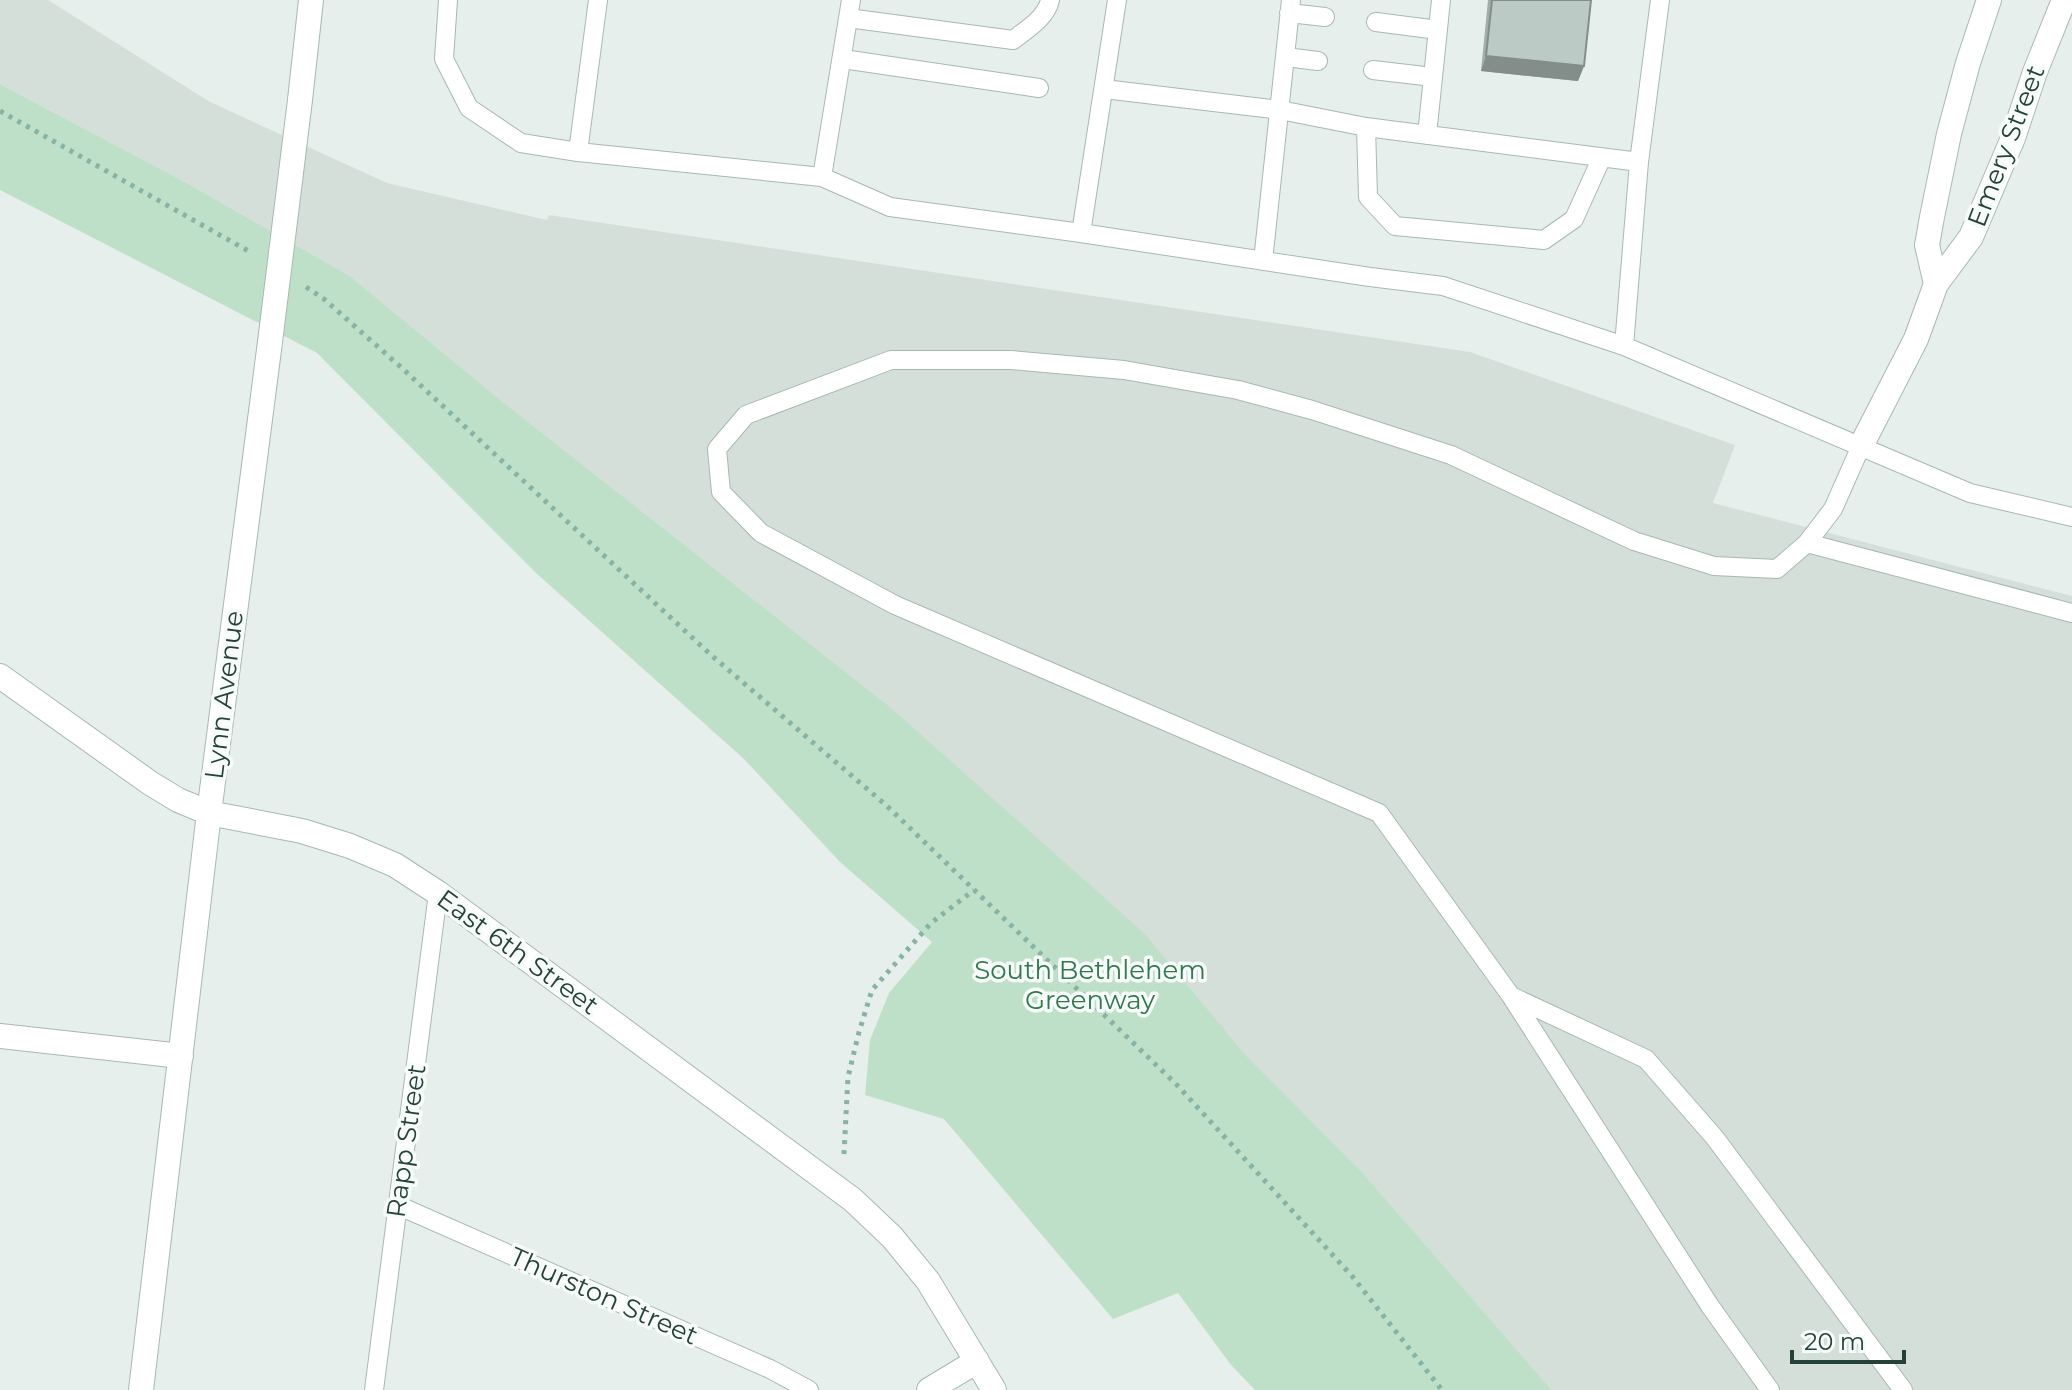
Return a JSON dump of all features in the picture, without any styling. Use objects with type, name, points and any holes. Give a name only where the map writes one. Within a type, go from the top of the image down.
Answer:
[{"type":"street","name":"Lynn Avenue","points":[[141,1390],[209,813],[311,0]]},
{"type":"street","name":"Emery Street","points":[[1861,446],[1916,339],[1936,284],[1971,237],[2013,138],[2035,72],[2063,21],[2064,0]]},
{"type":"street","name":"Emery Street","points":[[1936,284],[1927,245],[1949,134],[1986,2]]},
{"type":"street","name":"East 6th Street","points":[[0,676],[164,793],[209,813],[302,831],[350,846],[395,865],[438,893],[831,1184],[892,1237],[928,1281],[994,1390]]},
{"type":"street","points":[[0,1036],[181,1056]]},
{"type":"street","points":[[929,1390],[977,1361]]},
{"type":"lane","points":[[448,0],[444,59],[469,108],[521,143],[578,152],[822,177],[890,207],[1443,286],[1624,346],[1970,493],[2072,517]]},
{"type":"lane","points":[[578,152],[598,0]]},
{"type":"lane","points":[[822,177],[850,9],[1013,40],[1049,7],[1050,0]]},
{"type":"lane","points":[[1081,233],[1117,0]]},
{"type":"lane","points":[[1427,135],[1441,0]]},
{"type":"lane","points":[[1624,346],[1639,162],[1660,0]]},
{"type":"lane","points":[[1263,261],[1290,6],[1325,17]]},
{"type":"lane","points":[[1376,22],[1438,30]]},
{"type":"lane","points":[[1286,57],[1318,61]]},
{"type":"lane","points":[[843,59],[1039,88]]},
{"type":"lane","points":[[1373,70],[1433,77]]},
{"type":"lane","points":[[1104,89],[1280,110],[1366,127],[1639,162]]},
{"type":"lane","points":[[1366,127],[1368,197],[1395,226],[1544,240],[1574,219],[1602,157]]},
{"type":"lane","points":[[1770,1390],[1710,1306],[1511,996],[1379,813],[895,605],[761,533],[721,492],[717,449],[746,415],[891,360],[1039,362],[1124,370],[1238,390],[1312,410],[1451,455],[1634,541],[1714,566],[1777,569],[1807,543],[1833,509],[1861,446]]},
{"type":"lane","points":[[1807,543],[2072,613]]},
{"type":"lane","name":"Rapp Street","points":[[374,1390],[438,893]]},
{"type":"lane","points":[[1511,996],[1646,1059],[1715,1138],[1903,1390]]},
{"type":"lane","name":"Thurston Street","points":[[397,1205],[756,1363],[809,1390]]},
{"type":"path","points":[[0,111],[258,257]]},
{"type":"path","points":[[298,282],[324,299],[403,369],[711,655],[887,806],[1177,1085],[1352,1276],[1442,1390]]},
{"type":"path","points":[[831,1184],[844,1156],[848,1077],[872,990],[931,923],[974,890]]},
{"type":"shaded area","points":[[0,0],[48,0],[210,102],[387,183],[547,220],[549,215],[1470,352],[1735,445],[1713,503],[2072,596],[2072,1390],[1552,1390],[1361,1171],[889,706],[503,402],[350,276],[185,182],[0,84]]},
{"type":"green space","name":"South Bethlehem Greenway","points":[[0,84],[185,182],[350,276],[503,402],[889,706],[1144,933],[1248,1058],[1361,1171],[1552,1390],[1255,1390],[1231,1365],[1178,1293],[1113,1319],[944,1119],[865,1095],[870,1040],[889,993],[932,942],[840,862],[744,759],[536,573],[317,353],[0,190]]},
{"type":"building","points":[[1492,0],[1591,0],[1584,66],[1486,56]]}]
